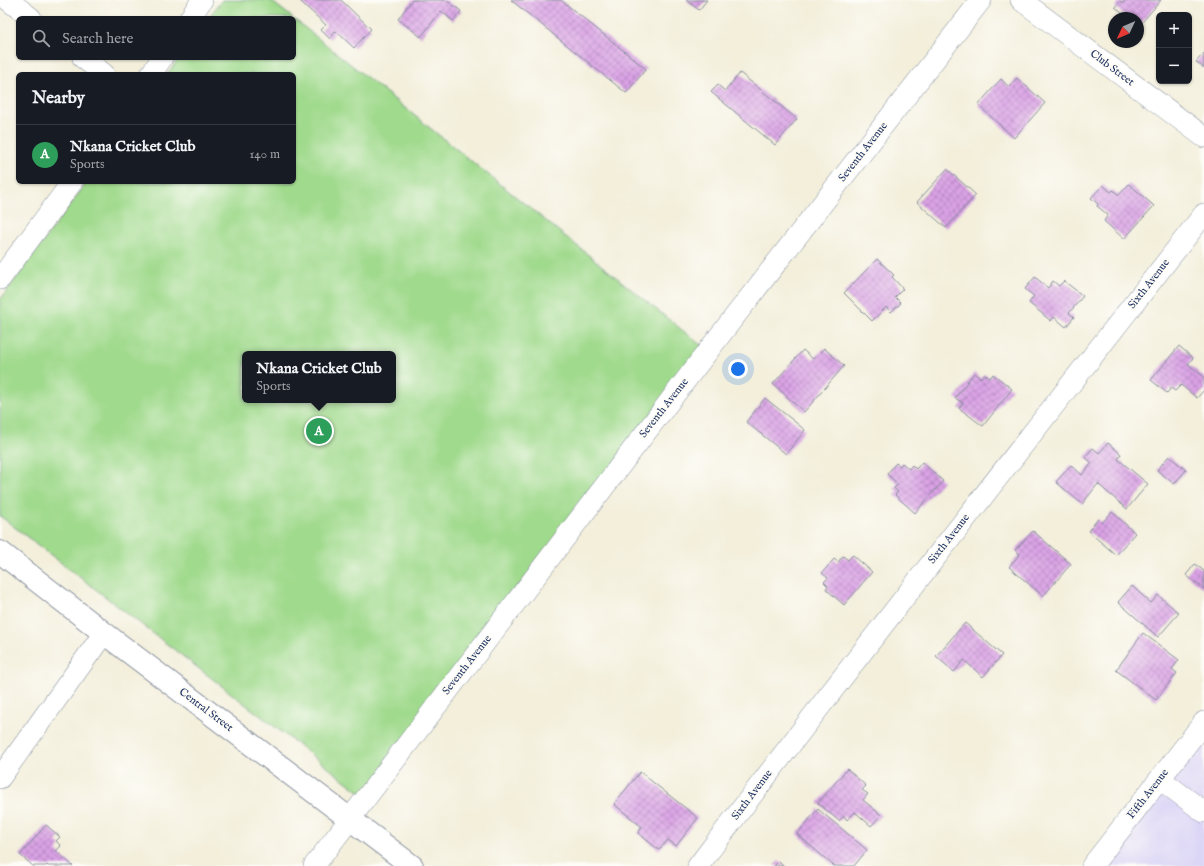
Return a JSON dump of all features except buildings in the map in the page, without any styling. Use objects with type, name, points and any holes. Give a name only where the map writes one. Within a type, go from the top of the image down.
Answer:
[{"type":"main road","name":"Central Street","points":[[0,552],[104,633],[412,866]]},
{"type":"street","points":[[8,0],[28,16]]},
{"type":"street","points":[[191,16],[202,0]]},
{"type":"street","name":"Seventh Avenue","points":[[314,866],[716,341],[981,0]]},
{"type":"street","name":"Club Street","points":[[1021,0],[1204,137]]},
{"type":"street","points":[[86,60],[101,72]]},
{"type":"street","points":[[152,72],[161,60]]},
{"type":"street","points":[[0,279],[71,184]]},
{"type":"street","name":"Sixth Avenue","points":[[698,866],[794,739],[1204,214]]},
{"type":"street","points":[[0,778],[104,633]]},
{"type":"street","name":"Fifth Avenue","points":[[1092,866],[1204,722]]},
{"type":"street","points":[[1160,779],[1204,812]]},
{"type":"shaded area","points":[[1204,734],[1204,866],[1101,866]]},
{"type":"green space","points":[[222,0],[270,0],[290,16],[210,16]]},
{"type":"green space","points":[[296,21],[702,346],[365,796],[0,516],[0,300],[86,184],[296,184],[296,72],[168,72],[178,60],[296,60]]},
{"type":"place","name":"Nkana Cricket Club","points":[[319,431]]}]
